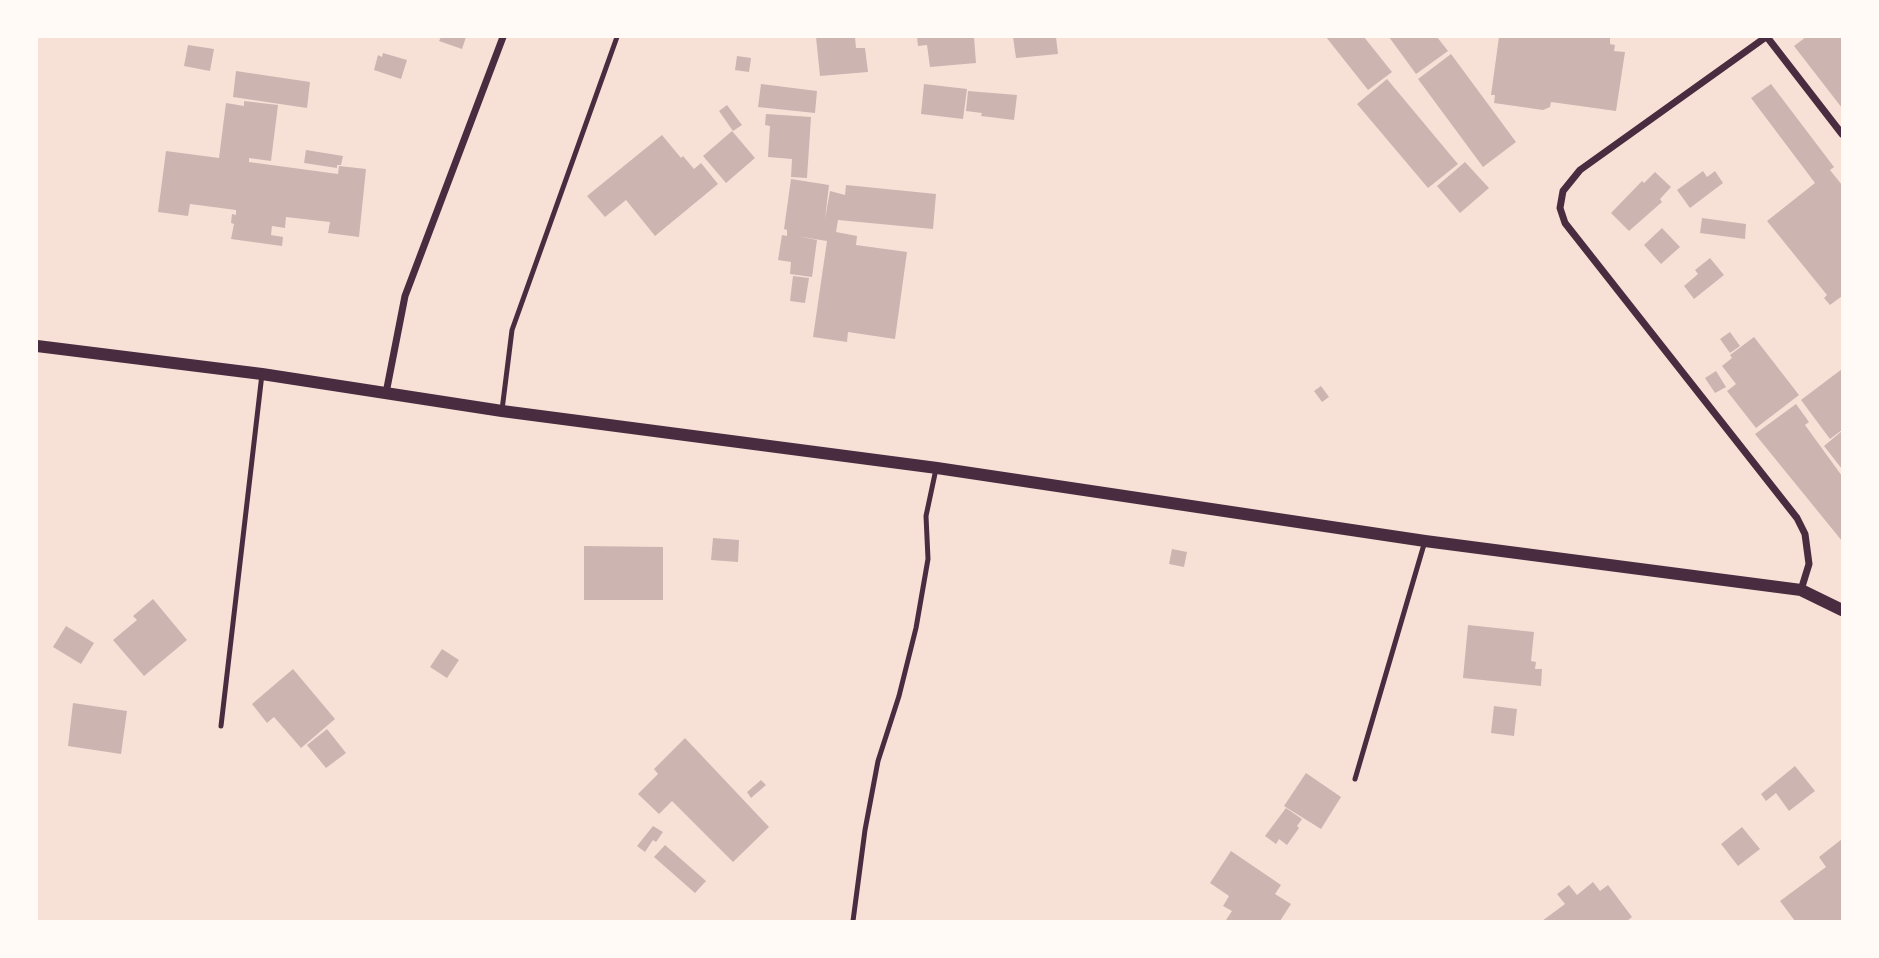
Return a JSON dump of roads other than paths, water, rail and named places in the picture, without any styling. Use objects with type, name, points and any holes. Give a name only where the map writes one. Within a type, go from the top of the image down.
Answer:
[{"type":"street","points":[[386,393],[405,296],[503,37]]},
{"type":"street","points":[[1801,590],[1810,564],[1805,534],[1797,518],[1565,223],[1560,208],[1563,191],[1580,170],[1767,37],[1842,134]]},
{"type":"street","points":[[37,346],[262,374],[502,411],[937,468],[1425,541],[1801,590],[1842,610]]},
{"type":"lane","points":[[502,411],[512,330],[617,37]]},
{"type":"lane","points":[[221,726],[262,374]]},
{"type":"lane","points":[[853,921],[865,830],[878,761],[899,696],[921,601],[928,559],[926,516],[937,468]]},
{"type":"lane","points":[[1355,779],[1425,541]]}]
